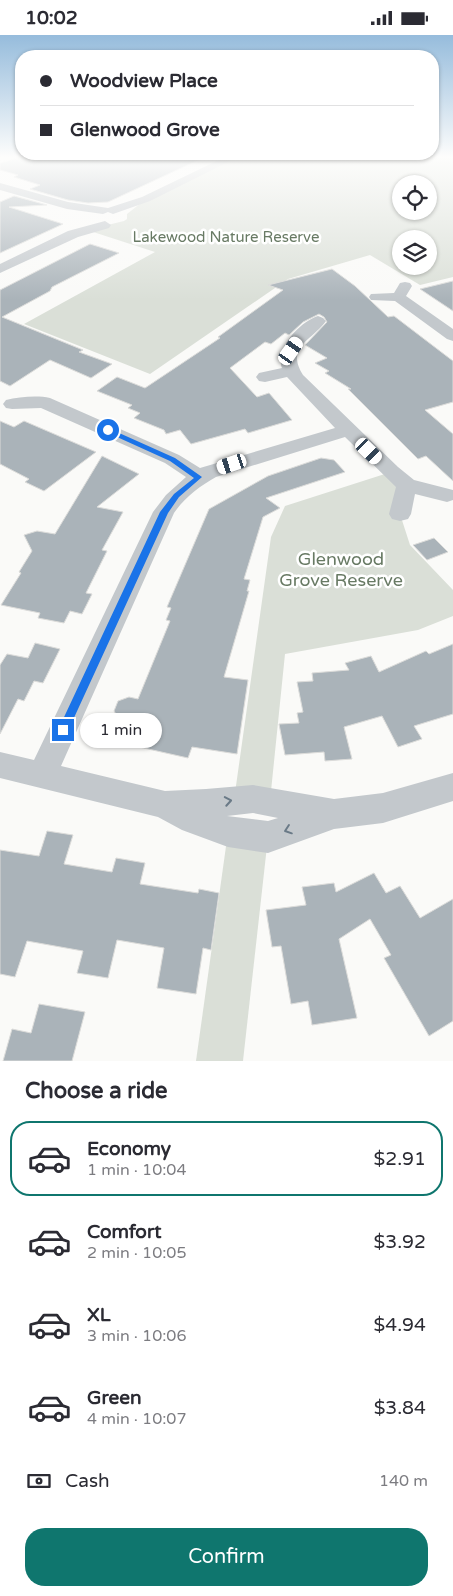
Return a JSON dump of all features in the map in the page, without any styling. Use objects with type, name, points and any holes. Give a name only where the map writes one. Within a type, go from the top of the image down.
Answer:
[{"type":"street","points":[[64,204],[108,210],[119,220]]},
{"type":"street","points":[[73,234],[90,219],[108,210],[129,204]]},
{"type":"street","points":[[0,269],[73,234],[119,220],[140,204]]},
{"type":"street","points":[[68,205],[90,219],[119,220]]},
{"type":"street","points":[[376,297],[401,292],[453,336]]},
{"type":"street","points":[[318,321],[307,329],[291,351],[288,359],[296,378],[347,430],[407,485],[447,495]]},
{"type":"street","points":[[264,377],[292,371]]},
{"type":"street","points":[[12,404],[46,394],[172,459],[199,477]]},
{"type":"street","points":[[42,775],[164,512],[176,495],[199,477],[220,468],[347,430]]},
{"type":"street","points":[[400,514],[407,485]]},
{"type":"street","points":[[0,765],[162,804],[221,830],[268,837],[334,814],[384,807],[453,787]]},
{"type":"green space","name":"Lakewood Nature Reserve","points":[[140,204],[392,204],[392,220],[437,220],[437,204],[453,204],[453,277],[420,285],[403,275],[437,275],[437,230],[392,230],[392,268],[370,255],[288,279],[150,374],[24,324],[155,252],[87,230],[127,219],[127,214]]},
{"type":"green space","name":"Glenwood Grove Reserve","points":[[391,472],[407,485],[400,514],[410,545],[453,590],[453,616],[418,630],[285,654],[270,801],[234,800],[271,537],[285,506]]},
{"type":"green space","points":[[228,832],[268,837],[243,1061],[196,1061]]},
{"type":"building","points":[[0,204],[47,205],[9,207],[63,224],[0,253]]},
{"type":"building","points":[[90,244],[119,253],[52,287],[50,291],[2,317],[83,350],[79,352],[112,364],[91,378],[50,360],[10,386],[0,381],[0,290]]},
{"type":"building","points":[[332,269],[355,286],[388,317],[394,316],[453,361],[453,402],[425,410],[453,434],[453,481],[426,456],[418,459],[348,389],[351,389],[325,373],[329,371],[315,363],[327,358],[305,345],[327,322],[319,314],[303,322],[289,335],[285,333],[271,344],[265,342],[230,368],[257,397],[269,393],[292,420],[248,433],[245,429],[191,444],[180,430],[166,434],[164,430],[134,418],[140,413],[128,408],[132,405],[97,391],[117,377],[145,388],[220,338],[218,337],[283,290],[268,285]]},
{"type":"building","points":[[453,281],[453,311],[420,289]]},
{"type":"building","points":[[0,421],[14,427],[24,421],[96,452],[44,491],[25,482],[29,479],[0,464]]},
{"type":"building","points":[[102,456],[139,474],[97,507],[123,512],[102,550],[107,551],[86,593],[92,594],[82,614],[70,611],[64,623],[38,618],[40,613],[1,605],[32,551],[24,535],[37,531],[55,534]]},
{"type":"building","points":[[321,458],[334,460],[345,472],[266,498],[280,508],[263,517],[244,579],[250,580],[247,591],[249,591],[224,677],[248,680],[237,754],[192,747],[188,758],[126,744],[135,722],[119,719],[114,711],[118,701],[129,697],[138,699],[170,621],[166,620],[171,608],[167,607],[209,509],[268,476]]},
{"type":"building","points":[[434,538],[448,552],[427,560],[413,545]]},
{"type":"building","points":[[35,643],[60,649],[43,683],[34,681],[24,701],[18,699],[0,734],[0,665],[7,654],[28,658]]},
{"type":"building","points":[[453,644],[453,714],[414,726],[422,739],[398,747],[382,716],[344,727],[352,759],[325,761],[324,752],[285,755],[279,724],[299,723],[297,713],[303,712],[297,682],[313,681],[312,673],[349,670],[345,663],[371,656],[379,672],[426,651],[429,654]]},
{"type":"building","points":[[47,831],[73,835],[64,864],[112,872],[116,858],[145,863],[140,884],[198,893],[199,889],[219,893],[211,950],[203,948],[196,994],[157,988],[164,948],[117,940],[108,978],[77,973],[83,951],[27,941],[15,977],[0,974],[0,850],[39,856]]},
{"type":"building","points":[[374,873],[386,893],[400,886],[420,918],[453,899],[453,1021],[429,1036],[384,958],[391,955],[370,919],[339,939],[357,1018],[312,1025],[308,1001],[291,1004],[281,946],[272,947],[266,910],[306,905],[302,887],[334,883],[336,892]]},
{"type":"building","points":[[39,1004],[85,1012],[72,1061],[3,1061],[12,1029],[31,1033]]},
{"type":"route","points":[[63,730],[164,512],[176,495],[199,477],[172,459],[108,430]]}]
